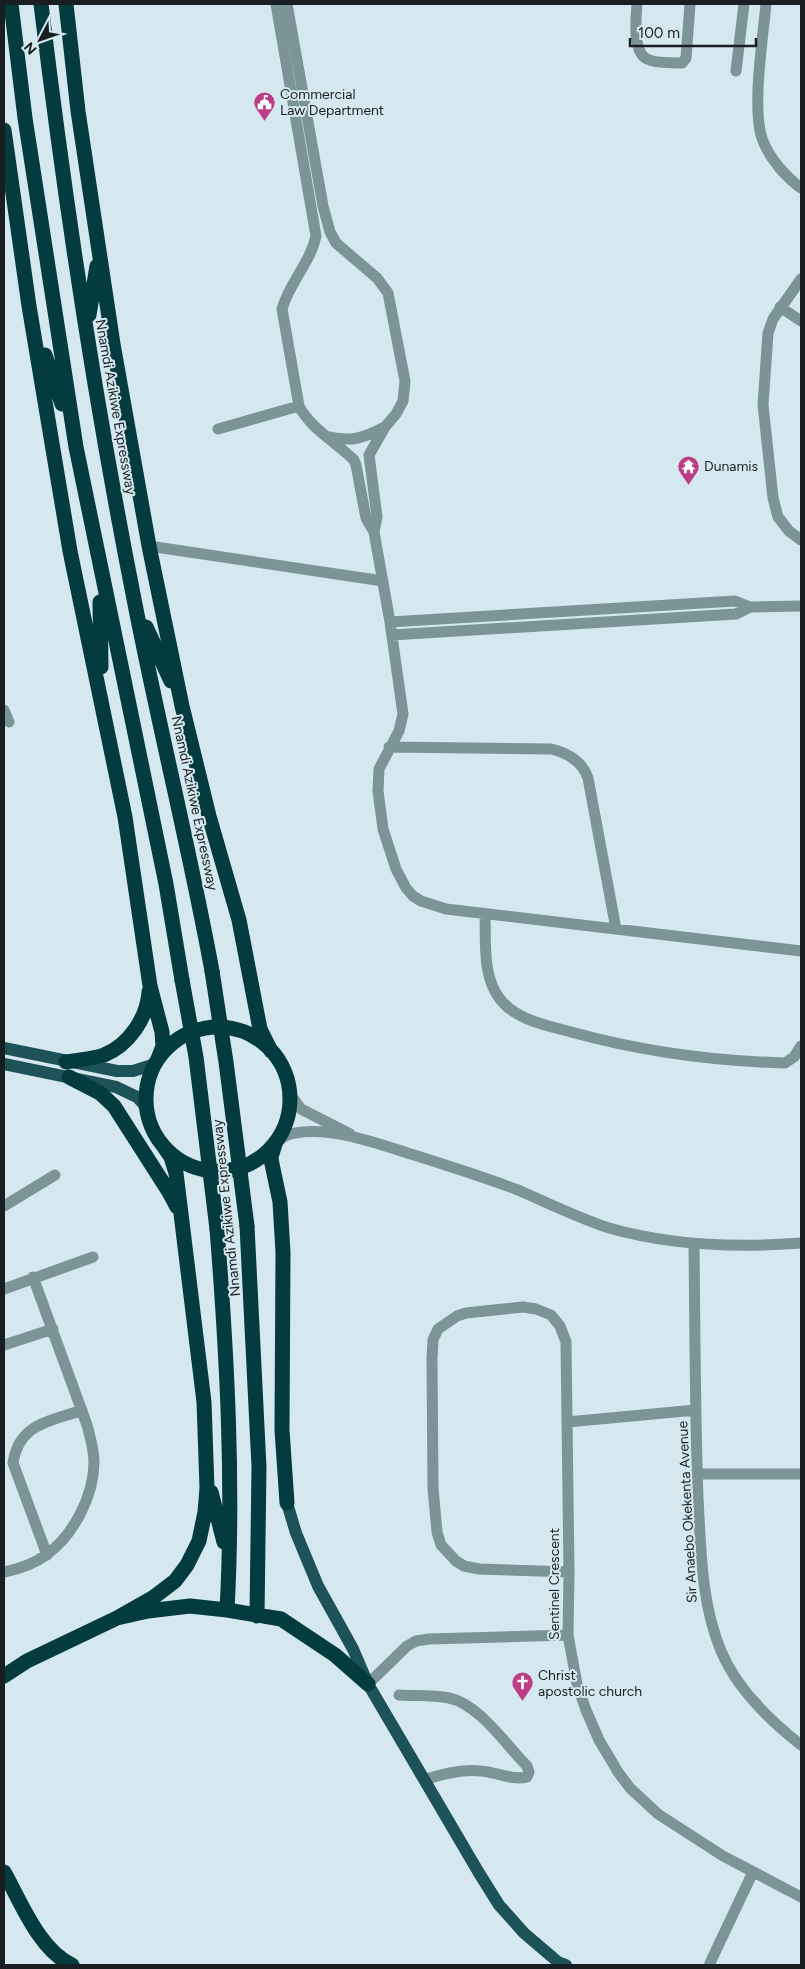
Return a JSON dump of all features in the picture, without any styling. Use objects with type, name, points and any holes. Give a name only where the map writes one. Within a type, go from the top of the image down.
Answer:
[{"type":"highway","name":"Nnamdi Azikiwe Expressway","points":[[11,4],[25,118],[76,447],[164,875],[196,1057],[217,1229],[226,1340],[229,1457],[228,1610]]},
{"type":"highway","name":"Nnamdi Azikiwe Expressway","points":[[41,4],[54,116],[87,332],[134,600],[196,882],[229,1081],[247,1226],[260,1467],[257,1616]]},
{"type":"highway","name":"Nnamdi Azikiwe Expressway","points":[[66,4],[78,111],[113,344],[150,546],[182,706],[209,816],[239,920],[260,1029],[271,1051]]},
{"type":"highway","points":[[4,130],[29,306],[70,551],[129,841],[150,986],[163,1039],[163,1046],[149,1078],[146,1108],[150,1122],[171,1157],[176,1173],[202,1369],[207,1470],[205,1512],[199,1541],[187,1565],[174,1581],[154,1597],[118,1618],[27,1661],[4,1676]]},
{"type":"highway","points":[[87,332],[99,248]]},
{"type":"highway","points":[[29,306],[76,447]]},
{"type":"highway","points":[[100,568],[102,702]]},
{"type":"highway","points":[[134,600],[182,706]]},
{"type":"highway","points":[[68,1069],[104,1055],[122,1044],[140,1022],[149,1000],[150,986]]},
{"type":"highway","points":[[157,1061],[170,1045],[186,1034],[203,1028],[222,1027],[240,1031],[257,1039],[271,1051],[283,1068],[289,1087],[290,1106],[286,1124],[271,1157],[280,1202],[283,1252],[282,1430],[288,1503]]},
{"type":"highway","points":[[68,1069],[114,1106],[169,1192],[182,1222]]},
{"type":"highway","points":[[164,1147],[176,1158],[190,1166],[221,1172],[251,1164],[264,1155],[277,1142]]},
{"type":"highway","points":[[207,1470],[229,1570]]},
{"type":"highway","points":[[118,1618],[148,1611],[190,1606],[281,1619],[335,1655],[368,1684]]},
{"type":"highway","points":[[4,1872],[41,1937],[56,1956],[72,1965]]},
{"type":"main road","points":[[4,1048],[123,1090],[137,1098],[146,1108]]},
{"type":"main road","points":[[4,1064],[126,1072],[140,1070],[157,1061]]},
{"type":"main road","points":[[288,1503],[296,1533],[318,1586],[353,1649],[368,1684],[424,1780],[500,1905],[524,1933],[562,1963]]},
{"type":"street","points":[[276,4],[316,236],[313,252],[290,288],[282,309],[299,406],[325,436],[354,460],[366,518],[374,532],[390,622],[403,714],[402,723],[379,769],[378,791],[383,829],[400,879],[413,896],[421,901],[446,909],[801,951]]},
{"type":"street","points":[[287,4],[323,206],[330,232],[336,243],[377,278],[388,293],[405,381],[403,401],[369,455],[377,517],[374,532]]},
{"type":"street","points":[[637,4],[635,29],[641,54],[649,60],[682,63],[686,58],[690,4]]},
{"type":"street","points":[[736,71],[744,4]]},
{"type":"street","points":[[766,4],[758,90],[758,120],[762,141],[773,160],[784,174],[801,188]]},
{"type":"street","points":[[801,279],[780,307],[768,333],[763,405],[773,498],[778,517],[789,531],[801,540]]},
{"type":"street","points":[[780,307],[801,321]]},
{"type":"street","points":[[218,430],[299,406]]},
{"type":"street","points":[[325,436],[345,440],[365,437],[385,427]]},
{"type":"street","points":[[150,546],[383,581]]},
{"type":"street","points":[[390,622],[735,601],[750,607],[801,606]]},
{"type":"street","points":[[663,605],[664,618]]},
{"type":"street","points":[[392,635],[736,614],[750,607]]},
{"type":"street","points":[[4,710],[9,722]]},
{"type":"street","points":[[389,747],[552,748],[572,757],[582,766],[588,778],[616,929]]},
{"type":"street","points":[[484,914],[487,970],[490,981],[499,998],[520,1016],[607,1042],[669,1053],[785,1063],[794,1057],[801,1046]]},
{"type":"street","points":[[289,1087],[293,1098],[301,1109],[356,1137],[500,1184],[579,1218],[609,1228],[637,1235],[694,1244],[742,1247],[801,1243]]},
{"type":"street","points":[[277,1142],[287,1135],[304,1132],[356,1137]]},
{"type":"street","points":[[4,1206],[55,1175]]},
{"type":"street","name":"Sir Anaebo Okekenta Avenue","points":[[694,1244],[697,1474],[706,1601],[719,1646],[731,1671],[757,1705],[801,1745]]},
{"type":"street","points":[[4,1289],[93,1257]]},
{"type":"street","points":[[4,1572],[34,1563],[58,1545],[72,1526],[89,1492],[94,1463],[92,1444],[82,1410],[33,1277]]},
{"type":"street","name":"Sentinel Crescent","points":[[569,1572],[479,1569],[464,1566],[456,1562],[442,1545],[437,1532],[434,1511],[433,1340],[438,1329],[457,1316],[466,1313],[523,1307],[536,1309],[551,1316],[560,1326],[566,1342],[569,1572],[568,1635],[577,1684],[586,1710],[608,1757],[630,1788],[658,1814],[723,1856],[801,1897]]},
{"type":"street","points":[[4,1345],[53,1329]]},
{"type":"street","points":[[47,1555],[13,1462],[14,1451],[29,1430],[82,1410]]},
{"type":"street","points":[[567,1422],[696,1410]]},
{"type":"street","points":[[697,1474],[801,1474]]},
{"type":"street","points":[[368,1684],[407,1646],[416,1641],[568,1635]]},
{"type":"street","points":[[398,1695],[450,1698],[470,1708],[493,1728],[527,1766],[529,1772],[527,1777],[520,1779],[483,1771],[464,1770],[424,1780]]},
{"type":"street","points":[[710,1962],[753,1872]]},
{"type":"place","name":"Commercial Law Department","points":[[264,121]]},
{"type":"place","name":"Dunamis","points":[[688,485]]},
{"type":"place","name":"Christ apostolic church","points":[[522,1702]]}]
